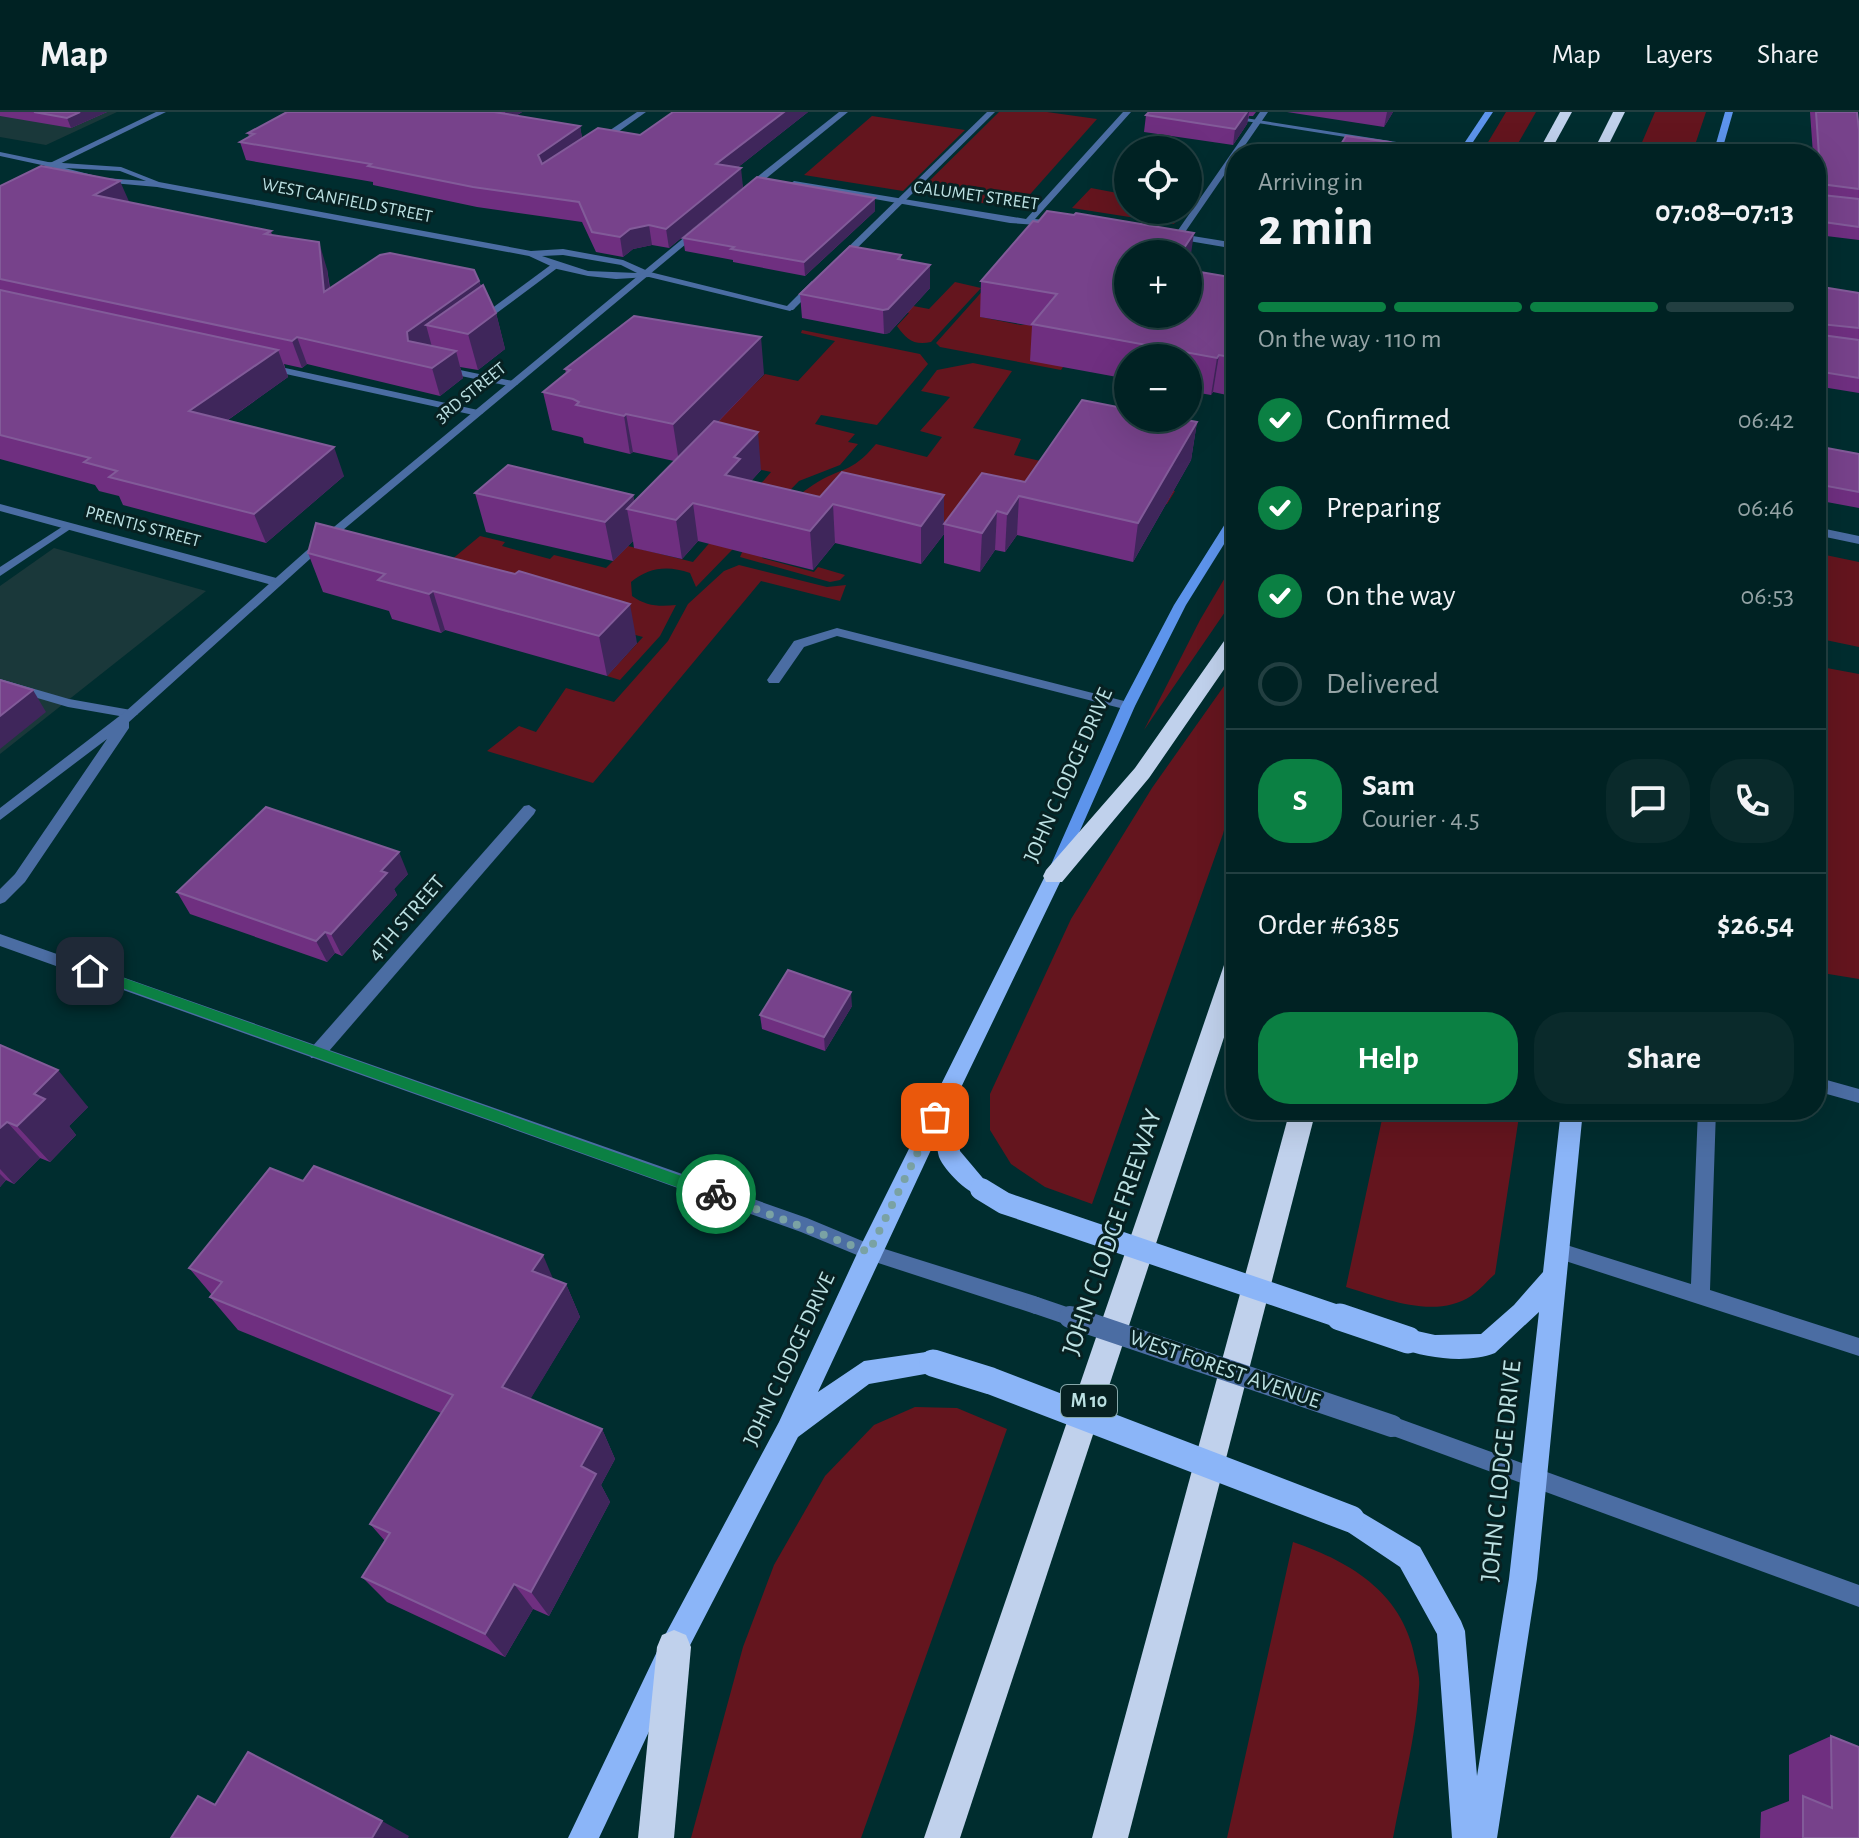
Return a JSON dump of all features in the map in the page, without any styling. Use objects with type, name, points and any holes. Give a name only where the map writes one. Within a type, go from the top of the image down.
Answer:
[{"type":"highway","points":[[1548,144],[1566,112]]},
{"type":"highway","points":[[1603,144],[1619,112]]},
{"type":"highway","points":[[1054,876],[1142,773],[1226,652]]},
{"type":"highway","name":"JOHN C LODGE FREEWAY","points":[[942,1838],[1226,995]]},
{"type":"highway","points":[[1110,1838],[1300,1120]]},
{"type":"highway","points":[[656,1838],[674,1647]]},
{"type":"main road","points":[[1468,144],[1489,112]]},
{"type":"main road","points":[[1720,144],[1729,112]]},
{"type":"main road","name":"JOHN C LODGE DRIVE","points":[[583,1838],[674,1647],[788,1431],[869,1252],[1054,876],[1128,706],[1180,605],[1226,532]]},
{"type":"main road","points":[[946,1094],[949,1155],[981,1189],[1004,1203],[1408,1340],[1435,1346],[1486,1345],[1523,1313],[1554,1277]]},
{"type":"main road","name":"JOHN C LODGE DRIVE","points":[[1482,1838],[1523,1579],[1571,1120]]},
{"type":"main road","points":[[788,1431],[864,1373],[933,1363],[991,1381],[1351,1519],[1410,1557],[1451,1631],[1467,1838]]},
{"type":"street","points":[[0,190],[162,112]]},
{"type":"street","points":[[585,151],[642,112]]},
{"type":"street","points":[[739,197],[844,112]]},
{"type":"street","points":[[901,201],[991,112]]},
{"type":"street","points":[[1028,222],[1127,112]]},
{"type":"street","points":[[1192,112],[1402,144]]},
{"type":"street","points":[[1242,144],[1264,112]]},
{"type":"street","points":[[583,140],[598,142]]},
{"type":"street","name":"WEST CANFIELD STREET","points":[[0,154],[53,165],[86,163],[140,173],[157,184]]},
{"type":"street","name":"WEST CANFIELD STREET","points":[[53,165],[69,174],[122,184],[157,184],[531,254],[563,252],[626,263],[647,274],[790,308],[901,201]]},
{"type":"street","points":[[1178,236],[1226,167]]},
{"type":"street","name":"CALUMET STREET","points":[[761,178],[1028,222],[1060,224]]},
{"type":"street","name":"3RD STREET","points":[[0,815],[131,714],[276,582],[706,225]]},
{"type":"street","points":[[1163,234],[1226,244]]},
{"type":"street","name":"WEST CANFIELD STREET","points":[[531,254],[555,266],[610,279],[647,274]]},
{"type":"street","points":[[470,328],[555,266]]},
{"type":"street","points":[[262,365],[478,413]]},
{"type":"street","points":[[436,367],[513,384]]},
{"type":"street","name":"PRENTIS STREET","points":[[0,507],[276,582]]},
{"type":"street","points":[[0,572],[68,526]]},
{"type":"street","points":[[1826,533],[1859,540]]},
{"type":"street","points":[[774,680],[799,644],[837,632],[1128,706]]},
{"type":"street","points":[[0,683],[68,703],[131,714]]},
{"type":"street","name":"3RD STREET","points":[[0,898],[20,878],[131,714]]},
{"type":"street","name":"4TH STREET","points":[[317,1053],[529,810]]},
{"type":"street","name":"WEST FOREST AVENUE","points":[[0,940],[807,1226],[869,1252],[1392,1426],[1859,1596]]},
{"type":"street","points":[[1826,1087],[1859,1096]]},
{"type":"street","points":[[1700,1295],[1707,1120]]},
{"type":"street","points":[[1557,1250],[1859,1347]]},
{"type":"shaded area","points":[[0,112],[117,112],[46,145],[0,137]]},
{"type":"shaded area","points":[[999,112],[1047,112],[1097,119],[1017,209],[918,192]]},
{"type":"shaded area","points":[[1506,112],[1536,112],[1518,144],[1487,144]]},
{"type":"shaded area","points":[[1655,112],[1706,112],[1695,144],[1641,144]]},
{"type":"shaded area","points":[[872,116],[965,130],[903,191],[804,175]]},
{"type":"shaded area","points":[[1091,188],[1114,192],[1114,215],[1072,208]]},
{"type":"shaded area","points":[[995,277],[981,317],[1021,325],[1114,315],[1114,328],[1147,328],[1169,344],[1114,344],[1114,348],[1079,344],[1061,370],[940,347],[936,343]]},
{"type":"shaded area","points":[[955,282],[981,288],[931,342],[925,343],[911,340],[897,326],[909,313],[831,297],[882,300],[929,309]]},
{"type":"shaded area","points":[[802,330],[920,354],[928,364],[877,425],[821,415],[815,424],[855,434],[848,442],[858,444],[840,465],[799,481],[696,587],[690,573],[674,569],[652,570],[631,582],[632,596],[642,602],[676,605],[660,636],[620,680],[607,676],[643,637],[427,580],[480,536],[505,542],[502,546],[550,559],[554,555],[606,568],[628,546],[693,562],[771,472],[708,458],[664,424],[742,396],[765,374],[798,381],[835,341],[801,333]]},
{"type":"shaded area","points":[[973,363],[1012,371],[973,428],[1021,439],[1014,455],[1175,491],[1167,504],[959,535],[899,519],[788,526],[762,558],[814,572],[818,567],[845,575],[840,580],[830,582],[740,557],[743,550],[794,499],[823,479],[852,466],[876,444],[927,457],[942,437],[920,431],[950,397],[921,391],[937,370]]},
{"type":"shaded area","points":[[54,548],[206,591],[0,754],[0,586]]},
{"type":"shaded area","points":[[1826,555],[1859,562],[1859,647],[1826,640]]},
{"type":"shaded area","points":[[739,565],[827,587],[846,585],[840,601],[761,581],[593,783],[487,751],[519,726],[536,732],[566,688],[614,702],[668,641],[688,604],[724,571]]},
{"type":"shaded area","points":[[1226,576],[1226,611],[1144,730]]},
{"type":"shaded area","points":[[1826,668],[1859,674],[1859,979],[1826,974]]},
{"type":"shaded area","points":[[1226,683],[1226,822],[1223,834],[1092,1204],[1045,1187],[1011,1164],[990,1130],[990,1094],[1071,919],[1152,788]]},
{"type":"shaded area","points":[[1382,1120],[1518,1120],[1495,1274],[1474,1294],[1457,1303],[1441,1306],[1409,1305],[1346,1287]]},
{"type":"shaded area","points":[[915,1407],[957,1408],[1007,1429],[861,1838],[691,1838],[743,1647],[774,1565],[825,1476],[874,1425]]},
{"type":"shaded area","points":[[1293,1542],[1336,1560],[1373,1585],[1401,1618],[1410,1639],[1419,1678],[1417,1706],[1393,1838],[1227,1838]]},
{"type":"building","points":[[34,112],[80,112],[67,118]]},
{"type":"building","points":[[287,112],[494,112],[580,126],[538,155],[542,164],[598,128],[640,135],[673,112],[784,112],[716,164],[741,168],[666,229],[649,225],[630,229],[620,237],[592,232],[579,202],[473,187],[368,166],[371,164],[240,142],[254,134],[248,133]]},
{"type":"building","points":[[1149,112],[1247,112],[1235,129],[1146,115]]},
{"type":"building","points":[[1816,112],[1857,112],[1859,189],[1826,185],[1826,144],[1818,144]]},
{"type":"building","points":[[1346,136],[1390,142],[1389,144],[1341,144]]},
{"type":"building","points":[[41,166],[120,181],[94,195],[271,231],[265,234],[319,242],[324,292],[380,255],[390,253],[474,270],[479,281],[407,332],[408,341],[456,351],[432,368],[297,337],[292,341],[0,279],[0,186]]},
{"type":"building","points":[[757,177],[875,198],[804,262],[683,238]]},
{"type":"building","points":[[1826,195],[1859,199],[1859,227],[1826,222]]},
{"type":"building","points":[[1047,211],[1076,213],[1114,219],[1114,224],[1141,224],[1194,233],[1189,240],[1114,240],[1114,328],[1202,328],[1202,272],[1226,276],[1226,356],[1202,355],[1202,344],[1141,344],[1032,324],[1057,294],[981,281],[1033,221],[1038,222]]},
{"type":"building","points":[[850,246],[901,255],[898,259],[930,265],[888,309],[800,294]]},
{"type":"building","points":[[483,285],[496,313],[468,334],[426,325]]},
{"type":"building","points":[[1826,288],[1859,293],[1859,328],[1826,325]]},
{"type":"building","points":[[0,290],[278,350],[189,411],[334,447],[254,514],[109,477],[117,471],[84,462],[90,458],[0,435]]},
{"type":"building","points":[[634,316],[761,337],[673,424],[576,405],[579,402],[573,399],[543,392],[570,370],[565,369]]},
{"type":"building","points":[[1826,336],[1859,340],[1859,378],[1826,373]]},
{"type":"building","points":[[1082,400],[1114,406],[1114,432],[1191,432],[1138,523],[1019,496],[1007,514],[997,511],[982,533],[944,524],[982,473],[1025,482]]},
{"type":"building","points":[[714,421],[758,432],[734,457],[740,459],[725,475],[820,497],[842,472],[944,495],[921,526],[833,504],[810,531],[693,503],[676,520],[627,509]]},
{"type":"building","points":[[1826,448],[1859,454],[1859,492],[1826,486]]},
{"type":"building","points":[[508,465],[633,495],[605,522],[475,493]]},
{"type":"building","points":[[316,523],[515,574],[519,571],[630,604],[599,636],[433,591],[429,594],[378,580],[385,574],[308,553]]},
{"type":"building","points":[[0,680],[33,690],[0,716]]},
{"type":"building","points":[[266,807],[399,852],[381,871],[387,873],[331,934],[325,932],[316,941],[177,892]]},
{"type":"building","points":[[788,970],[851,992],[824,1037],[760,1015]]},
{"type":"building","points":[[0,1045],[58,1070],[34,1094],[45,1099],[17,1126],[7,1122],[0,1128]]},
{"type":"building","points":[[314,1166],[543,1255],[532,1271],[566,1284],[502,1387],[602,1429],[581,1466],[596,1474],[531,1592],[514,1584],[485,1634],[362,1577],[390,1533],[370,1524],[453,1395],[210,1297],[222,1282],[189,1268],[270,1168],[303,1181]]},
{"type":"building","points":[[1831,1736],[1859,1747],[1859,1838],[1803,1838],[1803,1796],[1832,1808]]},
{"type":"building","points":[[248,1752],[382,1821],[372,1838],[171,1838],[198,1796],[215,1805]]},
{"type":"way so far","points":[[716,1194],[869,1252],[935,1117]]},
{"type":"route","points":[[90,971],[716,1194]]}]
